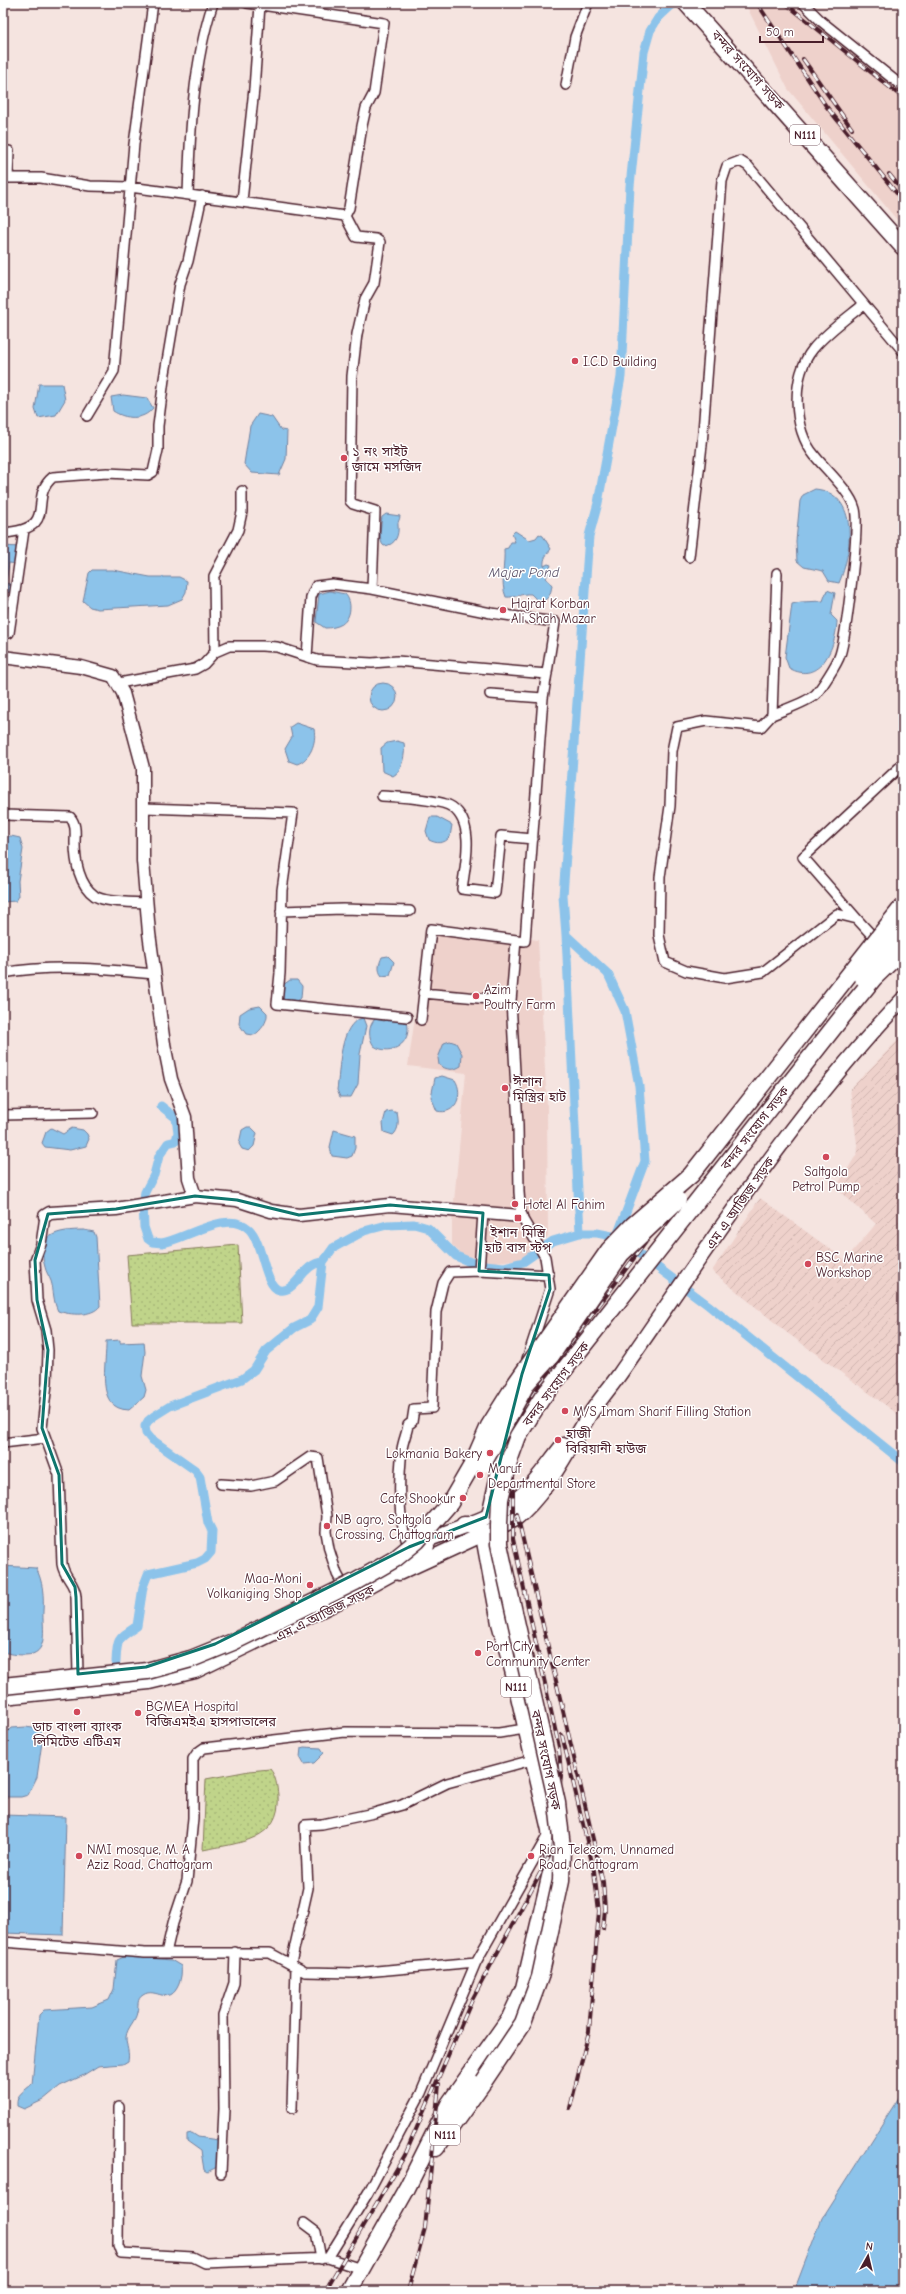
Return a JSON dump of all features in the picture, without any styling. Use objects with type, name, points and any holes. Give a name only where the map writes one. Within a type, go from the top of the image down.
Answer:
[{"type":"highway","name":"বন্দর সংযোগ সড়ক","points":[[686,3],[903,247]]},
{"type":"highway","points":[[3,1686],[147,1671],[191,1659],[233,1642],[355,1582],[395,1559],[417,1541],[450,1503],[472,1465],[489,1426],[516,1383],[609,1250],[633,1225],[691,1175],[903,906]]},
{"type":"highway","points":[[3,1696],[149,1681],[195,1670],[360,1590],[400,1568],[426,1546],[455,1515],[527,1383],[551,1356],[621,1254],[694,1185],[726,1150],[903,927]]},
{"type":"highway","name":"বন্দর সংযোগ সড়ক","points":[[407,2188],[524,2023],[540,1977],[560,1880],[562,1847],[557,1803],[499,1544],[500,1499],[510,1458],[518,1436],[542,1398],[842,1017],[874,978],[903,950]]},
{"type":"highway","points":[[464,1525],[476,1525],[482,1529],[484,1536]]},
{"type":"highway","name":"N111","points":[[349,2291],[407,2188],[449,2104],[510,2018],[524,1988],[553,1864],[550,1830],[532,1760],[513,1670],[500,1623],[484,1536]]},
{"type":"main road","name":"এম এ আজিজ সড়ক","points":[[3,1701],[150,1686],[197,1675],[367,1592],[405,1570],[484,1536],[514,1520],[552,1478],[589,1416],[767,1162],[843,1065],[903,999]]},
{"type":"main road","name":"এম এ আজিজ সড়ক","points":[[3,1681],[146,1667],[190,1653],[240,1633],[342,1583],[409,1547],[486,1517],[516,1501],[589,1416]]},
{"type":"street","points":[[87,416],[114,371],[130,187],[145,56],[153,3]]},
{"type":"street","points":[[188,195],[190,141],[202,42],[213,3]]},
{"type":"street","points":[[247,3],[384,22],[374,93],[366,108],[349,208],[345,216]]},
{"type":"street","points":[[566,85],[575,36],[588,3]]},
{"type":"street","points":[[802,3],[821,21],[903,87]]},
{"type":"street","points":[[242,201],[254,89],[260,5]]},
{"type":"street","points":[[9,151],[8,178],[41,178],[90,186],[130,187],[345,216]]},
{"type":"street","points":[[689,557],[702,445],[722,181],[727,166],[740,161],[748,166],[903,351]]},
{"type":"street","points":[[3,533],[24,530],[32,527],[39,519],[46,486],[53,477],[120,473],[148,475],[153,472],[158,450],[158,426],[164,379],[180,284],[188,261],[202,196]]},
{"type":"street","points":[[345,216],[356,237],[376,239],[380,242],[374,283],[365,299],[357,334],[350,408],[350,501],[353,504],[376,511],[372,589]]},
{"type":"street","points":[[857,919],[837,914],[764,972],[725,978],[686,971],[665,962],[659,935],[660,877],[670,806],[672,751],[677,727],[706,721],[761,727],[772,715],[815,694],[839,657],[846,628],[855,531],[855,508],[841,487],[807,445],[798,418],[799,390],[802,371],[812,350],[863,305]]},
{"type":"street","points":[[216,652],[214,576],[238,530],[242,512],[242,491]]},
{"type":"street","points":[[9,633],[24,530]]},
{"type":"street","points":[[772,715],[778,573]]},
{"type":"street","points":[[307,657],[311,597],[316,586],[332,584],[372,589],[491,613],[555,622],[543,698],[525,940],[431,929],[421,1020]]},
{"type":"street","points":[[119,683],[195,669],[204,664],[216,652],[230,646],[250,645],[276,647],[317,660],[357,663],[397,661],[547,674]]},
{"type":"street","points":[[3,657],[81,667],[114,676],[119,683],[142,763],[146,903],[154,974],[170,1079],[185,1117],[189,1178],[195,1196]]},
{"type":"street","points":[[490,694],[543,698]]},
{"type":"street","points":[[903,764],[803,856],[882,947],[903,966]]},
{"type":"street","points":[[382,796],[444,803],[457,812],[466,833],[462,889],[495,893],[501,836],[533,839]]},
{"type":"street","points":[[144,808],[293,813],[281,911],[280,973],[277,1004],[407,1017]]},
{"type":"street","points":[[3,815],[70,817],[74,822],[76,829],[78,868],[81,877],[92,893],[96,897],[110,900],[146,903]]},
{"type":"street","points":[[281,911],[343,909],[410,912]]},
{"type":"street","points":[[486,1517],[496,1465],[517,1388],[550,1289],[545,1257],[522,1216],[511,1001],[516,940]]},
{"type":"street","points":[[3,973],[65,967],[154,974]]},
{"type":"street","points":[[423,993],[511,1001]]},
{"type":"street","points":[[3,1115],[93,1113]]},
{"type":"street","points":[[78,1674],[75,1587],[63,1570],[59,1475],[54,1457],[45,1438],[42,1419],[47,1383],[48,1344],[37,1300],[35,1260],[41,1244],[45,1216],[50,1213],[107,1210],[195,1196],[237,1200],[271,1211],[299,1215],[390,1205],[522,1216]]},
{"type":"street","points":[[479,1271],[483,1213]]},
{"type":"street","points":[[409,1547],[404,1535],[400,1489],[402,1447],[408,1425],[412,1422],[414,1409],[432,1408],[436,1312],[442,1283],[450,1272],[479,1271],[549,1275]]},
{"type":"street","points":[[3,1443],[45,1438]]},
{"type":"street","points":[[221,1484],[251,1486],[275,1481],[310,1457],[318,1458],[327,1516],[326,1532],[329,1549],[333,1564],[342,1583]]},
{"type":"street","points":[[166,1953],[173,1923],[187,1881],[193,1825],[193,1759],[197,1753],[204,1748],[345,1732],[499,1733],[525,1728]]},
{"type":"street","points":[[292,2108],[293,1965],[308,1888],[305,1825],[322,1824],[374,1813],[402,1805],[446,1783],[532,1760]]},
{"type":"street","points":[[325,2258],[368,2193],[421,2093],[476,1962],[550,1830]]},
{"type":"street","points":[[3,1943],[166,1953],[270,1953],[306,1972],[354,1973],[476,1962]]},
{"type":"street","points":[[221,2173],[224,2109],[223,2015],[234,1983],[235,1952]]},
{"type":"street","points":[[119,2107],[118,2245],[121,2253],[193,2257],[205,2263],[325,2258],[361,2269]]},
{"type":"street","points":[[304,2223],[316,2232],[325,2258]]},
{"type":"highlighted area","points":[[195,1196],[237,1200],[299,1215],[390,1205],[483,1213],[479,1271],[549,1275],[550,1289],[522,1374],[486,1517],[409,1547],[215,1644],[146,1667],[78,1674],[75,1587],[62,1564],[59,1475],[42,1428],[48,1350],[37,1300],[35,1260],[48,1214],[116,1209]]},
{"type":"shaded area","points":[[745,3],[790,3],[903,94],[903,227],[788,89]]},
{"type":"shaded area","name":"ঈশান মিস্ত্রির হাট","points":[[428,926],[538,940],[547,1107],[548,1236],[535,1250],[521,1259],[487,1263],[461,1254],[452,1245],[452,1223],[466,1073],[408,1066]]},
{"type":"shaded area","points":[[903,1035],[903,1418],[786,1332],[712,1271],[760,1198],[845,1260],[876,1224],[836,1188],[858,1152],[850,1089]]},
{"type":"green space","points":[[238,1245],[242,1323],[132,1323],[127,1255]]},
{"type":"green space","points":[[270,1769],[275,1778],[278,1795],[277,1810],[273,1822],[265,1831],[243,1842],[203,1850],[206,1779],[249,1771]]},
{"type":"water","points":[[39,384],[62,384],[65,400],[56,415],[38,418],[35,409]]},
{"type":"water","points":[[123,395],[147,398],[153,408],[149,412],[139,417],[128,417],[118,414],[113,411],[111,397]]},
{"type":"water","points":[[258,414],[272,417],[281,430],[287,431],[286,459],[279,475],[252,473],[244,464],[250,426]]},
{"type":"water","points":[[815,489],[829,493],[840,501],[846,513],[849,526],[849,541],[844,571],[839,583],[829,581],[823,571],[804,567],[797,561],[796,541],[800,501],[803,495]]},
{"type":"water","points":[[386,514],[400,516],[400,519],[396,539],[391,544],[384,546],[380,537],[382,517]]},
{"type":"water","name":"Majar Pond","points":[[515,531],[529,540],[536,538],[539,534],[543,536],[551,549],[546,556],[544,566],[548,564],[551,565],[546,578],[552,585],[552,588],[550,594],[545,600],[539,602],[531,594],[506,597],[503,586],[504,549],[508,548],[511,542],[515,542],[512,534]]},
{"type":"water","points":[[3,546],[20,547],[18,564],[9,563],[6,583],[14,585],[13,593],[4,592],[3,600]]},
{"type":"water","points":[[92,570],[113,570],[150,577],[179,577],[187,581],[186,592],[182,599],[168,605],[98,609],[90,607],[83,601],[89,573]]},
{"type":"water","points":[[827,590],[835,593],[831,615],[837,621],[836,631],[830,652],[818,668],[809,672],[800,672],[789,668],[785,657],[792,604],[823,601]]},
{"type":"water","points":[[330,591],[345,594],[348,597],[350,610],[347,618],[342,624],[325,628],[316,622],[319,594]]},
{"type":"water","points":[[383,683],[393,687],[397,697],[393,707],[383,711],[373,707],[369,697],[373,687]]},
{"type":"water","points":[[296,723],[314,729],[315,734],[312,750],[309,755],[302,762],[297,764],[289,761],[285,749],[292,737],[290,727]]},
{"type":"water","points":[[397,741],[404,743],[403,761],[399,770],[393,776],[382,771],[381,748],[387,743]]},
{"type":"water","points":[[430,817],[437,817],[452,825],[450,837],[448,839],[440,843],[429,840],[426,831]]},
{"type":"water","points":[[11,836],[20,838],[23,849],[18,881],[19,896],[16,901],[3,902],[3,837]]},
{"type":"water","points":[[388,956],[394,962],[390,975],[382,976],[379,969],[380,962],[382,957]]},
{"type":"water","points":[[290,980],[297,980],[302,986],[301,998],[295,1003],[281,998],[283,985]]},
{"type":"water","points":[[260,1006],[267,1013],[265,1022],[254,1035],[246,1034],[239,1024],[240,1014],[249,1008]]},
{"type":"water","points":[[363,1018],[366,1026],[360,1054],[358,1084],[351,1097],[340,1097],[337,1090],[342,1048],[349,1028],[355,1021]]},
{"type":"water","points":[[375,1019],[384,1021],[390,1019],[407,1022],[408,1030],[404,1042],[393,1049],[387,1050],[374,1046],[370,1036],[370,1029]]},
{"type":"water","points":[[450,1041],[456,1043],[462,1054],[461,1066],[458,1068],[447,1069],[439,1065],[438,1058],[444,1043]]},
{"type":"water","points":[[442,1076],[455,1080],[459,1091],[456,1103],[449,1110],[444,1112],[437,1111],[431,1097],[435,1078]]},
{"type":"water","points":[[392,1111],[397,1113],[398,1122],[396,1131],[393,1135],[384,1132],[383,1123],[386,1112]]},
{"type":"water","points":[[247,1127],[251,1127],[257,1133],[254,1146],[249,1151],[242,1149],[239,1144],[242,1130]]},
{"type":"water","points":[[51,1128],[63,1134],[72,1128],[83,1130],[89,1139],[86,1146],[70,1150],[45,1147],[42,1143],[46,1132]]},
{"type":"water","points":[[334,1130],[355,1136],[355,1148],[352,1156],[347,1158],[332,1156],[330,1147]]},
{"type":"water","points":[[84,1230],[94,1232],[96,1237],[100,1306],[92,1312],[80,1314],[58,1311],[55,1304],[51,1281],[45,1267],[43,1247],[51,1236],[57,1233]]},
{"type":"water","points":[[120,1340],[120,1343],[144,1342],[145,1352],[142,1376],[146,1390],[144,1397],[129,1410],[118,1408],[111,1402],[107,1394],[105,1384],[104,1373],[106,1341]]},
{"type":"water","points":[[3,1566],[36,1568],[40,1578],[43,1595],[43,1639],[38,1651],[33,1654],[19,1655],[3,1652]]},
{"type":"water","points":[[26,1727],[39,1729],[43,1735],[37,1777],[28,1795],[21,1797],[3,1797],[3,1737],[11,1728]]},
{"type":"water","points":[[301,1748],[321,1748],[324,1753],[314,1763],[304,1764],[300,1757]]},
{"type":"water","points":[[3,1815],[66,1817],[63,1935],[3,1933]]},
{"type":"water","points":[[126,1956],[171,1960],[181,1966],[181,1977],[179,1984],[171,1995],[167,1996],[148,1993],[139,1998],[138,2010],[126,2037],[129,2055],[128,2061],[123,2064],[98,2066],[82,2076],[60,2086],[43,2100],[24,2109],[17,2106],[19,2095],[32,2084],[39,2015],[44,2010],[92,2007],[109,2000],[114,1989],[117,1960]]},
{"type":"water","points":[[903,2091],[903,2291],[794,2291],[822,2218]]},
{"type":"water","points":[[192,2133],[198,2137],[218,2140],[217,2167],[207,2172],[204,2170],[201,2151],[187,2141],[187,2134]]},
{"type":"waterway","points":[[617,1236],[645,1161],[639,1086],[625,1011],[608,974],[566,935],[563,896],[589,536],[598,503],[621,377],[630,186],[644,52],[650,31],[658,18],[674,3]]},
{"type":"waterway","points":[[566,935],[580,1233]]},
{"type":"waterway","points":[[161,1106],[176,1118],[178,1132],[176,1141],[168,1143],[159,1156],[154,1175],[145,1192],[143,1202],[144,1227],[148,1239],[152,1242],[162,1243],[219,1224],[230,1222],[240,1224],[249,1229],[254,1235],[270,1281],[274,1287],[279,1290],[285,1290],[290,1287],[310,1267],[323,1262]]},
{"type":"waterway","points":[[116,1662],[118,1643],[122,1637],[137,1626],[143,1587],[148,1574],[197,1563],[205,1559],[211,1552],[212,1531],[208,1523],[200,1477],[195,1470],[151,1439],[146,1433],[145,1426],[148,1421],[170,1406],[242,1379],[254,1370],[266,1351],[294,1328],[310,1320],[318,1307],[323,1262],[333,1248],[364,1231],[387,1225],[414,1224],[428,1228],[456,1256],[475,1264],[504,1267],[523,1262],[553,1241],[580,1233],[597,1233],[617,1237],[708,1305],[903,1462]]},
{"type":"railway","points":[[757,3],[826,106],[903,201]]},
{"type":"railway","points":[[785,3],[903,98]]},
{"type":"railway","points":[[803,59],[852,129]]},
{"type":"railway","points":[[889,174],[903,191]]},
{"type":"railway","points":[[325,2291],[405,2155],[472,2000],[552,1851],[561,1776],[559,1747],[513,1539],[513,1466],[515,1429],[531,1397],[821,1006],[903,927]]},
{"type":"railway","points":[[517,1514],[603,1882],[605,1909],[603,1929]]},
{"type":"railway","points":[[562,1735],[594,1871],[599,1911],[589,2031],[570,2108]]},
{"type":"railway","points":[[408,2291],[425,2228],[439,2084]]},
{"type":"place","name":"I.C.D Building","points":[[575,361]]},
{"type":"place","name":"১ নং সাইট জামে মসজিদ","points":[[344,458]]},
{"type":"place","name":"Hajrat Korban Ali Shah Mazar","points":[[503,610]]},
{"type":"place","name":"Azim Poultry Farm","points":[[476,996]]},
{"type":"place","name":"ঈশান মিস্ত্রির হাট","points":[[505,1088]]},
{"type":"place","name":"Saltgola Petrol Pump","points":[[826,1157]]},
{"type":"place","name":"Hotel Al Fahim","points":[[515,1204]]},
{"type":"place","name":"ইশান মিস্ত্রি হাট বাস স্টপ","points":[[518,1218]]},
{"type":"place","name":"BSC Marine Workshop","points":[[808,1264]]},
{"type":"place","name":"M/S Imam Sharif Filling Station","points":[[565,1411]]},
{"type":"place","name":"হাজী বিরিয়ানী হাউজ","points":[[558,1440]]},
{"type":"place","name":"Lokmania Bakery","points":[[490,1453]]},
{"type":"place","name":"Maruf Departmental Store","points":[[480,1475]]},
{"type":"place","name":"Cafe Shookur","points":[[463,1498]]},
{"type":"place","name":"NB agro, Soltgola Crossing, Chattogram","points":[[327,1526]]},
{"type":"place","name":"Maa-Moni Volkaniging Shop","points":[[310,1585]]},
{"type":"place","name":"Port City Community Center","points":[[478,1653]]},
{"type":"place","name":"ডাচ বাংলা ব্যাংক লিমিটেড এটিএম","points":[[77,1712]]},
{"type":"place","name":"BGMEA Hospital বিজিএমইএ হাসপাতালের","points":[[138,1713]]},
{"type":"place","name":"NMI mosque, M. A Aziz Road, Chattogram","points":[[79,1856]]},
{"type":"place","name":"Rian Telecom, Unnamed Road, Chattogram","points":[[531,1856]]}]
